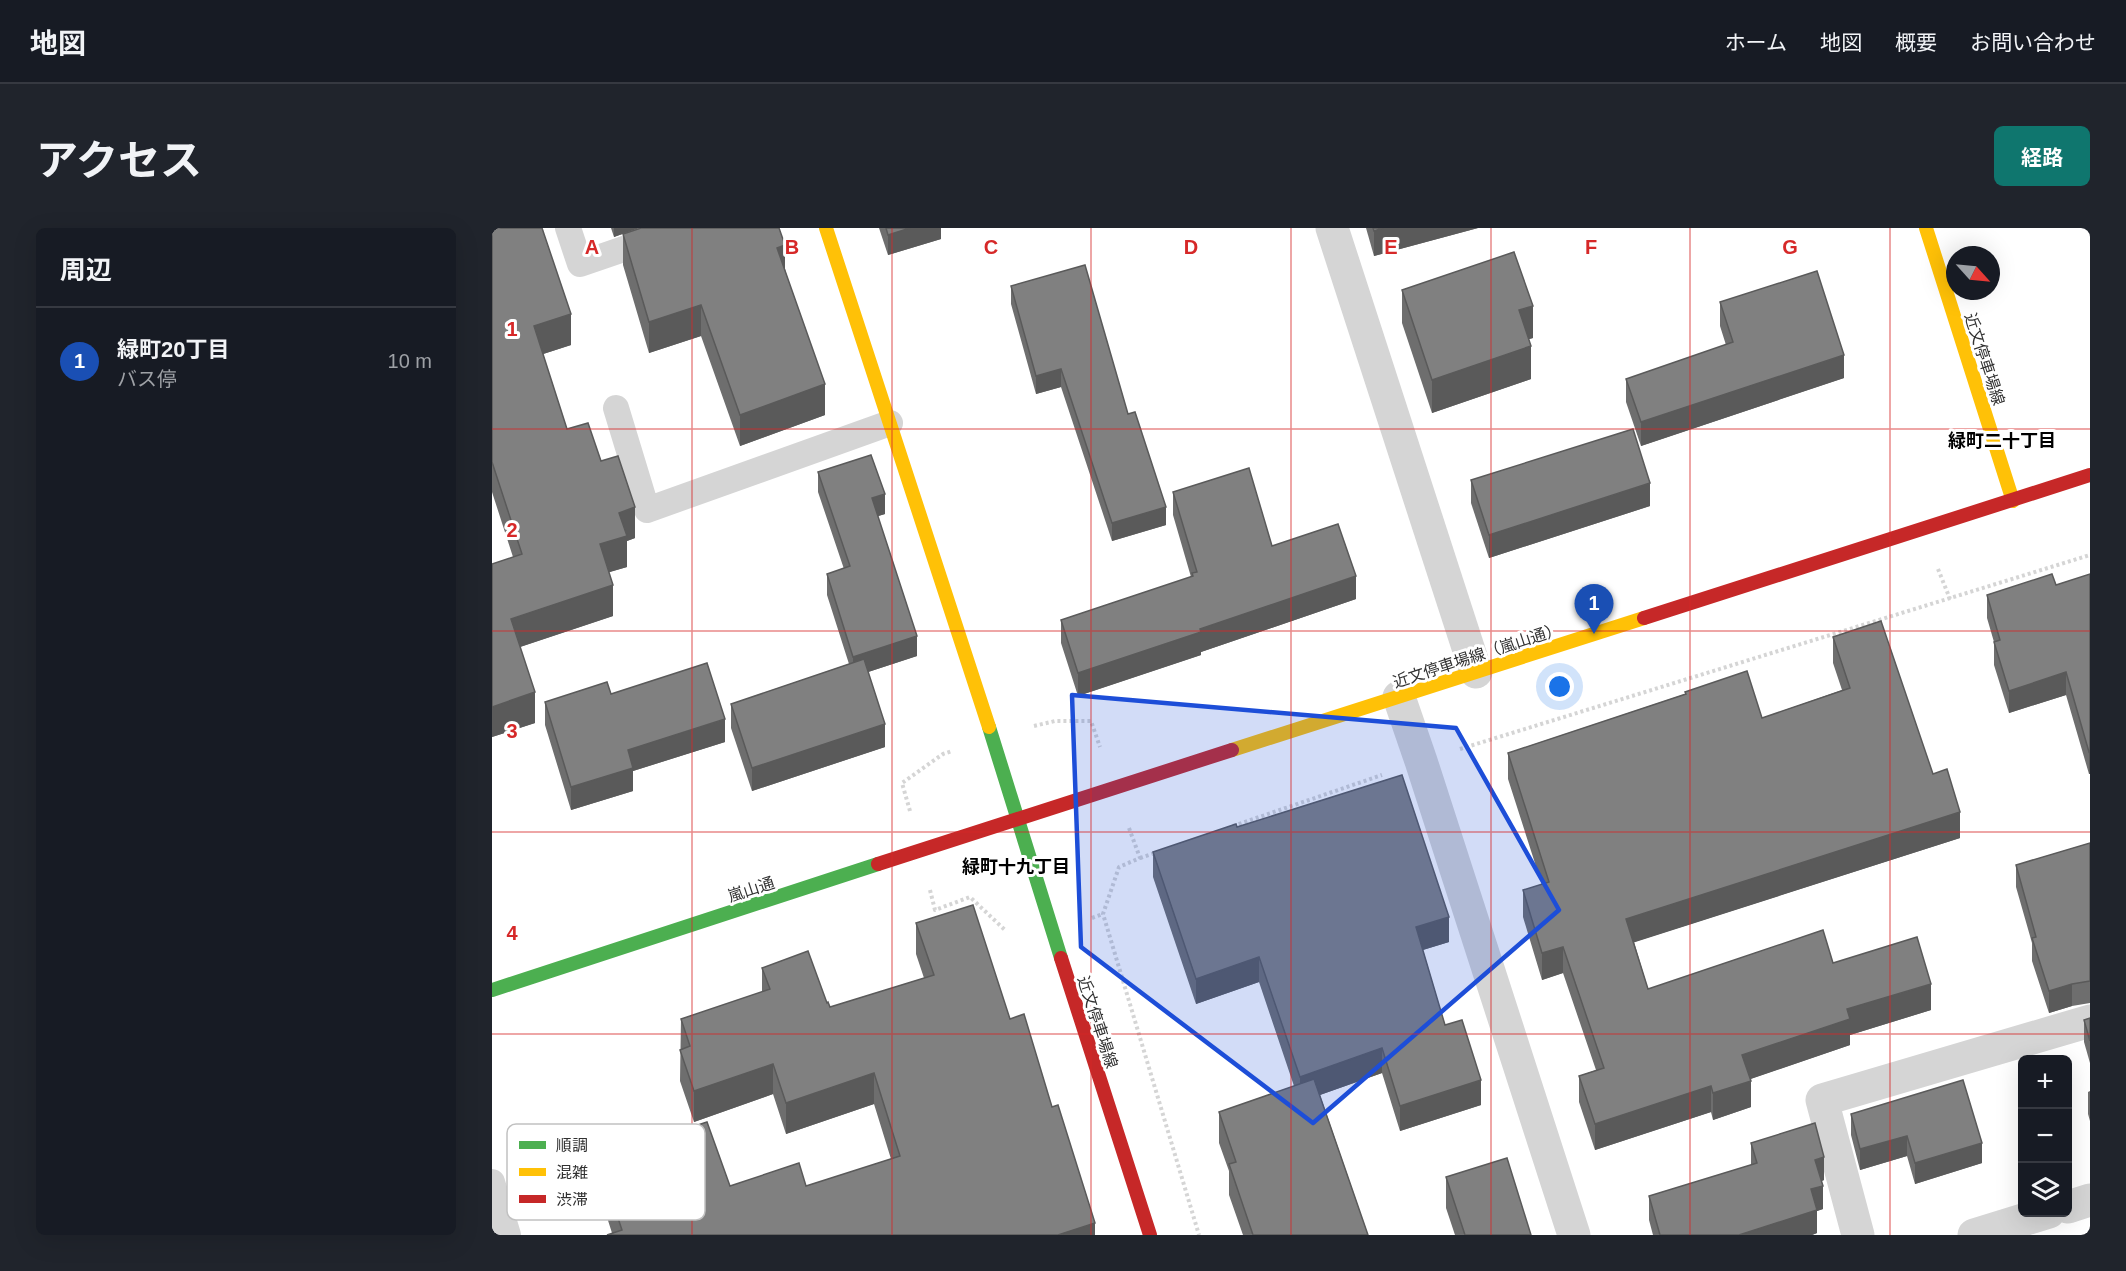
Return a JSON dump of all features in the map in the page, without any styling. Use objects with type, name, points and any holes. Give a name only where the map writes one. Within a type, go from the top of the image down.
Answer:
[{"type":"main road","name":"近文停車場線","points":[[826,228],[1019,818],[1052,931],[1150,1235]]},
{"type":"main road","name":"近文停車場線","points":[[1926,228],[2013,501]]},
{"type":"main road","name":"近文停車場線（嵐山通）","points":[[1019,818],[2090,475]]},
{"type":"main road","name":"嵐山通","points":[[492,990],[1019,818]]},
{"type":"street","points":[[1332,228],[1476,672]]},
{"type":"street","points":[[1399,697],[1574,1235]]},
{"type":"street","points":[[1858,1235],[1822,1100],[2090,1021]]},
{"type":"street","points":[[2072,1205],[2090,1200]]},
{"type":"street","points":[[1974,1235],[2033,1217]]},
{"type":"lane","points":[[568,228],[580,264],[685,228]]},
{"type":"lane","points":[[616,408],[647,510],[890,423]]},
{"type":"lane","points":[[492,1182],[508,1235]]},
{"type":"path","points":[[1230,827],[1421,761],[2090,555]]},
{"type":"path","points":[[1140,858],[1163,851]]},
{"type":"path","points":[[1103,914],[1199,1235]]},
{"type":"highlighted area","points":[[1072,695],[1456,728],[1559,910],[1313,1123],[1081,947]]},
{"type":"building","points":[[492,228],[542,228],[571,314],[534,326],[567,429],[588,423],[601,461],[618,456],[635,507],[619,513],[627,536],[600,544],[613,585],[511,619],[535,692],[492,707],[492,564],[522,554],[492,462]]},
{"type":"building","points":[[641,228],[779,228],[785,245],[777,248],[825,384],[740,415],[701,305],[649,322],[623,234]]},
{"type":"building","points":[[886,228],[910,228],[888,235]]},
{"type":"building","points":[[1514,252],[1533,306],[1519,310],[1531,346],[1432,380],[1402,290]]},
{"type":"building","points":[[1085,265],[1128,414],[1135,412],[1166,507],[1112,523],[1061,369],[1036,376],[1011,286]]},
{"type":"building","points":[[1817,271],[1844,355],[1641,422],[1626,379],[1733,342],[1720,302]]},
{"type":"building","points":[[1633,429],[1650,483],[1489,535],[1471,480]]},
{"type":"building","points":[[871,455],[885,494],[872,498],[917,636],[853,657],[827,574],[850,566],[818,472]]},
{"type":"building","points":[[1249,468],[1272,546],[1338,524],[1356,576],[1200,629],[1201,632],[1078,673],[1061,620],[1193,576],[1192,573],[1197,572],[1173,492]]},
{"type":"building","points":[[2052,574],[2056,585],[2090,574],[2089,752],[2066,672],[2009,691],[1994,642],[2000,640],[1987,595]]},
{"type":"building","points":[[1881,621],[1933,774],[1947,769],[1960,812],[1626,919],[1648,989],[1823,930],[1833,963],[1917,937],[1931,984],[1847,1009],[1850,1019],[1742,1055],[1751,1081],[1713,1093],[1711,1086],[1595,1124],[1579,1076],[1604,1068],[1563,947],[1542,953],[1523,890],[1549,882],[1508,753],[1686,694],[1685,692],[1747,671],[1762,718],[1850,688],[1833,637]]},
{"type":"building","points":[[864,659],[885,724],[752,768],[731,704]]},
{"type":"building","points":[[707,663],[725,719],[628,750],[633,768],[571,787],[545,702],[607,682],[611,694]]},
{"type":"building","points":[[1402,775],[1449,917],[1416,927],[1445,1025],[1462,1020],[1481,1080],[1400,1106],[1382,1048],[1300,1077],[1259,957],[1196,979],[1153,852],[1236,824],[1237,827]]},
{"type":"building","points":[[2090,843],[2090,981],[2049,991],[2032,938],[2036,937],[2016,865]]},
{"type":"building","points":[[973,905],[1010,1019],[1024,1014],[1052,1107],[1058,1105],[1095,1223],[1058,1235],[607,1235],[622,1230],[619,1220],[705,1220],[705,1124],[701,1124],[707,1122],[730,1186],[799,1163],[806,1186],[900,1156],[874,1073],[786,1103],[773,1064],[694,1091],[680,1050],[690,1046],[681,1019],[770,989],[762,968],[808,951],[830,1007],[934,975],[916,923]]},
{"type":"building","points":[[2090,1018],[2090,1041],[2084,1020]]},
{"type":"building","points":[[1314,1079],[1368,1235],[1253,1235],[1229,1164],[1236,1162],[1219,1112]]},
{"type":"building","points":[[1963,1080],[1982,1143],[1915,1163],[1907,1136],[1860,1149],[1851,1114]]},
{"type":"building","points":[[1815,1123],[1824,1157],[1815,1160],[1823,1186],[1811,1189],[1817,1210],[1739,1235],[1660,1235],[1649,1196],[1757,1163],[1751,1143]]},
{"type":"building","points":[[1507,1158],[1531,1235],[1465,1235],[1446,1177]]},
{"type":"traffic: fast","points":[[989,727],[1061,958]]},
{"type":"traffic: fast","points":[[492,990],[878,864]]},
{"type":"traffic: slow","points":[[826,228],[989,727]]},
{"type":"traffic: slow","points":[[1926,228],[2013,501]]},
{"type":"traffic: slow","points":[[1232,750],[1644,618]]},
{"type":"traffic: jam","points":[[1644,618],[2090,475]]},
{"type":"traffic: jam","points":[[878,864],[1232,750]]},
{"type":"traffic: jam","points":[[1061,958],[1150,1235]]},
{"type":"place","name":"緑町20丁目","points":[[1594,634]]},
{"type":"district","name":"緑町二十丁目","points":[[2002,441]]},
{"type":"district","name":"緑町十九丁目","points":[[1016,867]]}]
